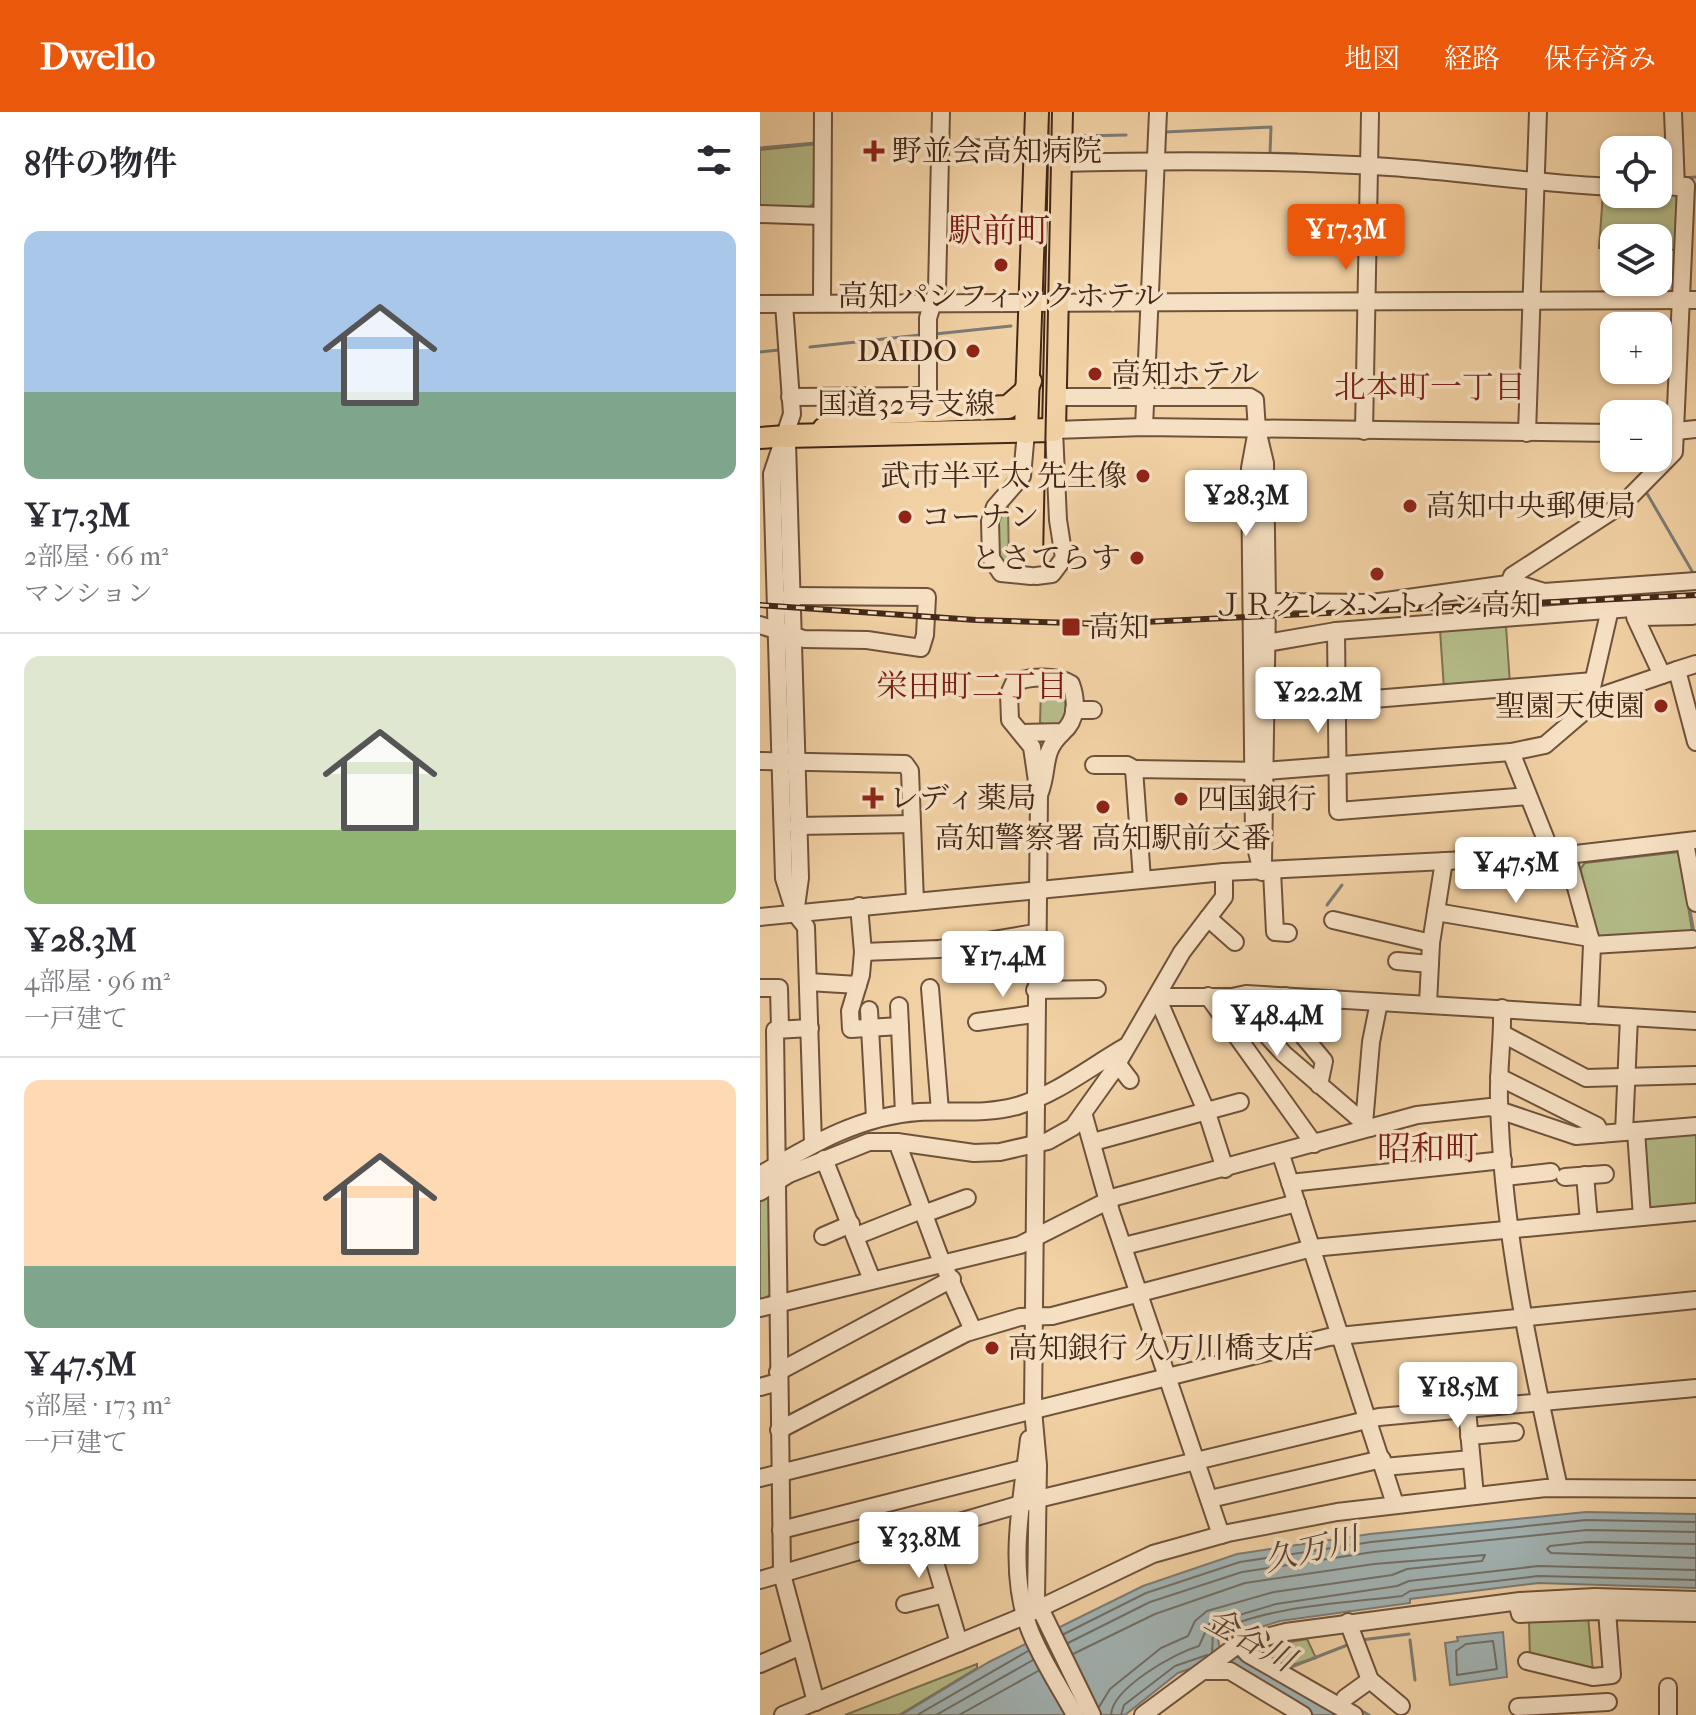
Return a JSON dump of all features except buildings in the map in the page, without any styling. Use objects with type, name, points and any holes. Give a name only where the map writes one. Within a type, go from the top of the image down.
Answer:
[{"type":"highway","name":"国道32号支線","points":[[786,436],[1054,430],[1043,301],[1037,112]]},
{"type":"highway","name":"国道32号支線","points":[[1026,432],[1059,163],[1061,112]]},
{"type":"highway","points":[[816,433],[864,413],[928,403],[1008,407],[1025,392],[1030,380]]},
{"type":"main road","points":[[760,438],[786,436]]},
{"type":"street","points":[[822,303],[823,112]]},
{"type":"street","points":[[790,397],[928,403],[928,318],[937,290],[941,112]]},
{"type":"street","points":[[1144,427],[1147,300],[1158,112]]},
{"type":"street","points":[[1527,433],[1538,112]]},
{"type":"street","points":[[1509,584],[1512,576],[1624,503],[1674,452],[1690,300],[1682,183],[1673,112]]},
{"type":"street","points":[[1364,431],[1370,114]]},
{"type":"street","points":[[1059,163],[1245,159],[1368,166],[1535,184],[1600,186]]},
{"type":"street","points":[[760,214],[821,216]]},
{"type":"street","points":[[760,304],[1690,300]]},
{"type":"street","points":[[784,304],[792,414],[772,474],[776,629],[800,878],[795,913]]},
{"type":"street","points":[[1053,397],[1250,397],[1256,403],[1257,430],[1265,463],[1267,602],[1259,771]]},
{"type":"street","points":[[1026,432],[1022,476],[992,511],[991,552],[1001,573],[1034,576],[1052,574],[1060,568],[1064,558],[1058,520],[1054,430],[1144,427],[1600,433]]},
{"type":"street","points":[[1672,432],[1696,429]]},
{"type":"street","points":[[1257,430],[1250,468],[1259,771],[1275,932],[1288,933]]},
{"type":"street","points":[[1267,602],[1356,604],[1509,584],[1544,592],[1696,581]]},
{"type":"street","points":[[1437,592],[1439,623]]},
{"type":"street","points":[[775,596],[927,597],[925,635],[921,648],[867,640],[804,639],[776,629]]},
{"type":"street","points":[[1267,643],[1336,631],[1610,614],[1696,603],[1692,616],[1610,614]]},
{"type":"street","points":[[1094,765],[1127,765],[1134,769],[1259,771],[1511,752],[1545,745],[1582,715],[1589,700],[1610,614]]},
{"type":"street","points":[[1635,617],[1670,672],[1695,731]]},
{"type":"street","points":[[1336,631],[1338,811],[1528,796]]},
{"type":"street","points":[[1589,700],[1696,664]]},
{"type":"street","points":[[1030,1501],[1034,1316],[1035,890],[1039,795],[1034,753],[1010,720],[1010,690],[1017,681],[1067,681],[1073,690],[1073,721],[1048,748],[1044,782],[1039,795]]},
{"type":"street","points":[[1337,702],[1593,681]]},
{"type":"street","points":[[1074,710],[1093,710]]},
{"type":"street","points":[[1021,733],[1063,732]]},
{"type":"street","points":[[1511,752],[1528,796],[1560,855],[1591,941],[1589,1015]]},
{"type":"street","points":[[788,760],[784,878],[795,913],[806,927],[813,1144]]},
{"type":"street","points":[[760,761],[905,764],[910,771],[915,902]]},
{"type":"street","points":[[1134,769],[1142,879]]},
{"type":"street","points":[[797,826],[912,824]]},
{"type":"street","points":[[760,917],[1224,872],[1560,855],[1691,841],[1696,903]]},
{"type":"street","points":[[1428,1004],[1431,943],[1444,861]]},
{"type":"street","points":[[760,1175],[824,1159],[869,1142],[897,1142],[974,1153],[1034,1145],[1063,1134],[1084,1116],[1182,952],[1224,897],[1224,872]]},
{"type":"street","points":[[859,906],[863,952],[850,1011],[851,1029],[900,1026]]},
{"type":"street","points":[[1436,912],[1591,941],[1692,939]]},
{"type":"street","points":[[1208,918],[1235,942]]},
{"type":"street","points":[[1333,920],[1431,943]]},
{"type":"street","points":[[863,952],[939,949],[1035,933]]},
{"type":"street","points":[[1397,961],[1430,964]]},
{"type":"street","points":[[808,982],[858,985]]},
{"type":"street","points":[[760,988],[779,988],[780,1028]]},
{"type":"street","points":[[930,988],[940,1111]]},
{"type":"street","points":[[1035,990],[1097,989]]},
{"type":"street","points":[[1157,997],[1232,997],[1246,994],[1696,1021]]},
{"type":"street","points":[[1208,996],[1314,1144]]},
{"type":"street","points":[[1285,996],[1285,1014],[1324,1061],[1319,1085]]},
{"type":"street","points":[[1157,997],[1207,1113],[1225,1169]]},
{"type":"street","points":[[1232,997],[1284,1054],[1367,1126]]},
{"type":"street","points":[[1367,1126],[1371,1042],[1379,1002]]},
{"type":"street","points":[[899,1006],[904,1113]]},
{"type":"street","points":[[1502,1008],[1499,1109],[1511,1230],[1540,1402],[1559,1488]]},
{"type":"street","points":[[869,1010],[875,1118]]},
{"type":"street","points":[[977,1022],[1034,1014]]},
{"type":"street","points":[[1629,1017],[1626,1079],[1642,1217]]},
{"type":"street","points":[[810,1028],[775,1030],[778,1377],[782,1574],[816,1702]]},
{"type":"street","points":[[1503,1034],[1586,1078],[1696,1075]]},
{"type":"street","points":[[760,1192],[777,1172],[813,1144],[843,1128],[904,1113],[990,1111],[1034,1099],[1079,1077],[1125,1047]]},
{"type":"street","points":[[1117,1063],[1130,1080]]},
{"type":"street","points":[[1499,1077],[1597,1126],[1601,1134]]},
{"type":"street","points":[[1093,1142],[1240,1102]]},
{"type":"street","points":[[760,1308],[1034,1239],[1108,1200],[1281,1155],[1367,1126],[1453,1109],[1499,1109],[1576,1136],[1696,1126]]},
{"type":"street","points":[[1084,1116],[1108,1200],[1221,1535]]},
{"type":"street","points":[[897,1142],[973,1330]]},
{"type":"street","points":[[1281,1155],[1395,1504]]},
{"type":"street","points":[[824,1159],[872,1280]]},
{"type":"street","points":[[1290,1183],[1504,1169],[1558,1175],[1605,1174]]},
{"type":"street","points":[[1585,1175],[1589,1222]]},
{"type":"street","points":[[823,1236],[967,1198]]},
{"type":"street","points":[[1124,1246],[1297,1203]]},
{"type":"street","points":[[779,1430],[973,1330],[1034,1316],[1052,1316],[1312,1248],[1696,1212]]},
{"type":"street","points":[[760,1387],[952,1279]]},
{"type":"street","points":[[760,1478],[1033,1416],[1168,1377],[1340,1335],[1696,1300]]},
{"type":"street","points":[[760,1580],[1030,1501],[1370,1420],[1696,1388]]},
{"type":"street","points":[[1467,1409],[1475,1496]]},
{"type":"street","points":[[1033,1416],[1026,1468],[1034,1570],[1034,1619],[1075,1715]]},
{"type":"street","points":[[1469,1436],[1515,1432]]},
{"type":"street","points":[[1210,1499],[1383,1463],[1471,1459]]},
{"type":"street","points":[[781,1530],[1026,1468]]},
{"type":"street","points":[[783,1715],[959,1643],[1034,1619],[1153,1554],[1221,1535],[1282,1520],[1475,1496],[1559,1488],[1696,1489]]},
{"type":"street","points":[[926,1532],[959,1643]]},
{"type":"street","points":[[905,1604],[944,1594]]},
{"type":"street","points":[[1143,1715],[1236,1646],[1286,1632],[1352,1635],[1517,1602],[1595,1597],[1696,1600]]},
{"type":"street","points":[[1517,1602],[1520,1614],[1607,1611],[1696,1613]]},
{"type":"street","points":[[1527,1661],[1593,1677],[1616,1675],[1607,1611]]},
{"type":"street","points":[[1034,1619],[1092,1715]]},
{"type":"street","points":[[1352,1635],[1370,1680],[1401,1706]]},
{"type":"street","points":[[760,1664],[801,1646]]},
{"type":"street","points":[[1236,1646],[1354,1715]]},
{"type":"street","points":[[1208,1668],[1230,1671],[1303,1715]]},
{"type":"street","points":[[1345,1698],[1370,1680]]},
{"type":"street","points":[[1657,1715],[1667,1715],[1668,1687]]},
{"type":"street","points":[[1518,1707],[1560,1710],[1608,1702]]},
{"type":"green space","points":[[817,144],[816,201],[806,210],[760,208],[760,150]]},
{"type":"green space","points":[[1672,192],[1678,199],[1676,250],[1672,250],[1672,224],[1601,224],[1602,208],[1672,208]]},
{"type":"green space","points":[[1003,504],[1008,507],[1009,567],[999,562],[996,520]]},
{"type":"green space","points":[[1506,626],[1510,684],[1444,689],[1440,630]]},
{"type":"green space","points":[[1041,687],[1057,687],[1065,693],[1066,720],[1061,727],[1040,723]]},
{"type":"green space","points":[[1679,852],[1693,936],[1599,942],[1578,872],[1585,863]]},
{"type":"green space","points":[[1696,1131],[1696,1207],[1648,1212],[1642,1136]]},
{"type":"green space","points":[[770,1195],[771,1294],[760,1302],[760,1198]]},
{"type":"green space","points":[[1588,1616],[1593,1672],[1530,1658],[1529,1620]]},
{"type":"green space","points":[[1307,1639],[1316,1658],[1285,1667],[1256,1653],[1256,1648]]},
{"type":"green space","points":[[977,1664],[977,1668],[899,1715],[845,1715]]},
{"type":"water","name":"久万川","points":[[1586,1512],[1696,1514],[1696,1588],[1539,1583],[1410,1599],[1410,1603],[1280,1621],[1218,1640],[1220,1649],[1249,1662],[1340,1715],[1314,1715],[1234,1669],[1206,1663],[1178,1673],[1125,1715],[901,1715],[989,1662],[1143,1586],[1237,1554],[1370,1534]]},
{"type":"water","points":[[1503,1632],[1507,1677],[1450,1685],[1445,1643],[1458,1641],[1457,1637]]},
{"type":"waterway","points":[[1165,132],[1271,127],[1270,153],[1297,154]]},
{"type":"waterway","points":[[1080,136],[1126,135]]},
{"type":"waterway","points":[[970,140],[1016,138]]},
{"type":"waterway","points":[[760,148],[816,143]]},
{"type":"waterway","points":[[1680,178],[1696,177]]},
{"type":"waterway","points":[[935,334],[1011,326]]},
{"type":"waterway","points":[[810,347],[920,335]]},
{"type":"waterway","points":[[760,352],[779,350]]},
{"type":"waterway","points":[[1645,490],[1692,571]]},
{"type":"waterway","points":[[1327,905],[1342,885]]},
{"type":"waterway","points":[[1689,905],[1694,933]]},
{"type":"waterway","points":[[1361,1640],[1409,1634]]},
{"type":"waterway","points":[[1410,1640],[1415,1680]]},
{"type":"waterway","name":"金谷川","points":[[1286,1669],[1350,1644]]},
{"type":"waterway","points":[[1355,1707],[1369,1715]]},
{"type":"tram line","points":[[1043,559],[1052,112]]},
{"type":"railway","points":[[760,605],[976,620],[1104,624],[1696,595]]},
{"type":"place","name":"野並会高知病院","points":[[874,151]]},
{"type":"place","name":"高知パシフィックホテル","points":[[1001,265]]},
{"type":"place","name":"DAIDO","points":[[973,351]]},
{"type":"place","name":"高知ホテル","points":[[1095,374]]},
{"type":"place","name":"武市半平太 先生像","points":[[1143,476]]},
{"type":"place","name":"高知中央郵便局","points":[[1410,506]]},
{"type":"place","name":"コーナン","points":[[905,517]]},
{"type":"place","name":"とさてらす","points":[[1137,558]]},
{"type":"place","name":"ＪＲクレメントイン高知","points":[[1377,574]]},
{"type":"place","name":"高知","points":[[1071,627]]},
{"type":"place","name":"聖園天使園","points":[[1661,706]]},
{"type":"place","name":"レディ薬局","points":[[873,798]]},
{"type":"place","name":"四国銀行","points":[[1181,799]]},
{"type":"place","name":"高知警察署 高知駅前交番","points":[[1103,807]]},
{"type":"place","name":"高知銀行 久万川橋支店","points":[[992,1348]]},
{"type":"district","name":"駅前町","points":[[999,230]]},
{"type":"district","name":"北本町一丁目","points":[[1430,387]]},
{"type":"district","name":"栄田町二丁目","points":[[972,686]]},
{"type":"district","name":"昭和町","points":[[1428,1148]]}]
